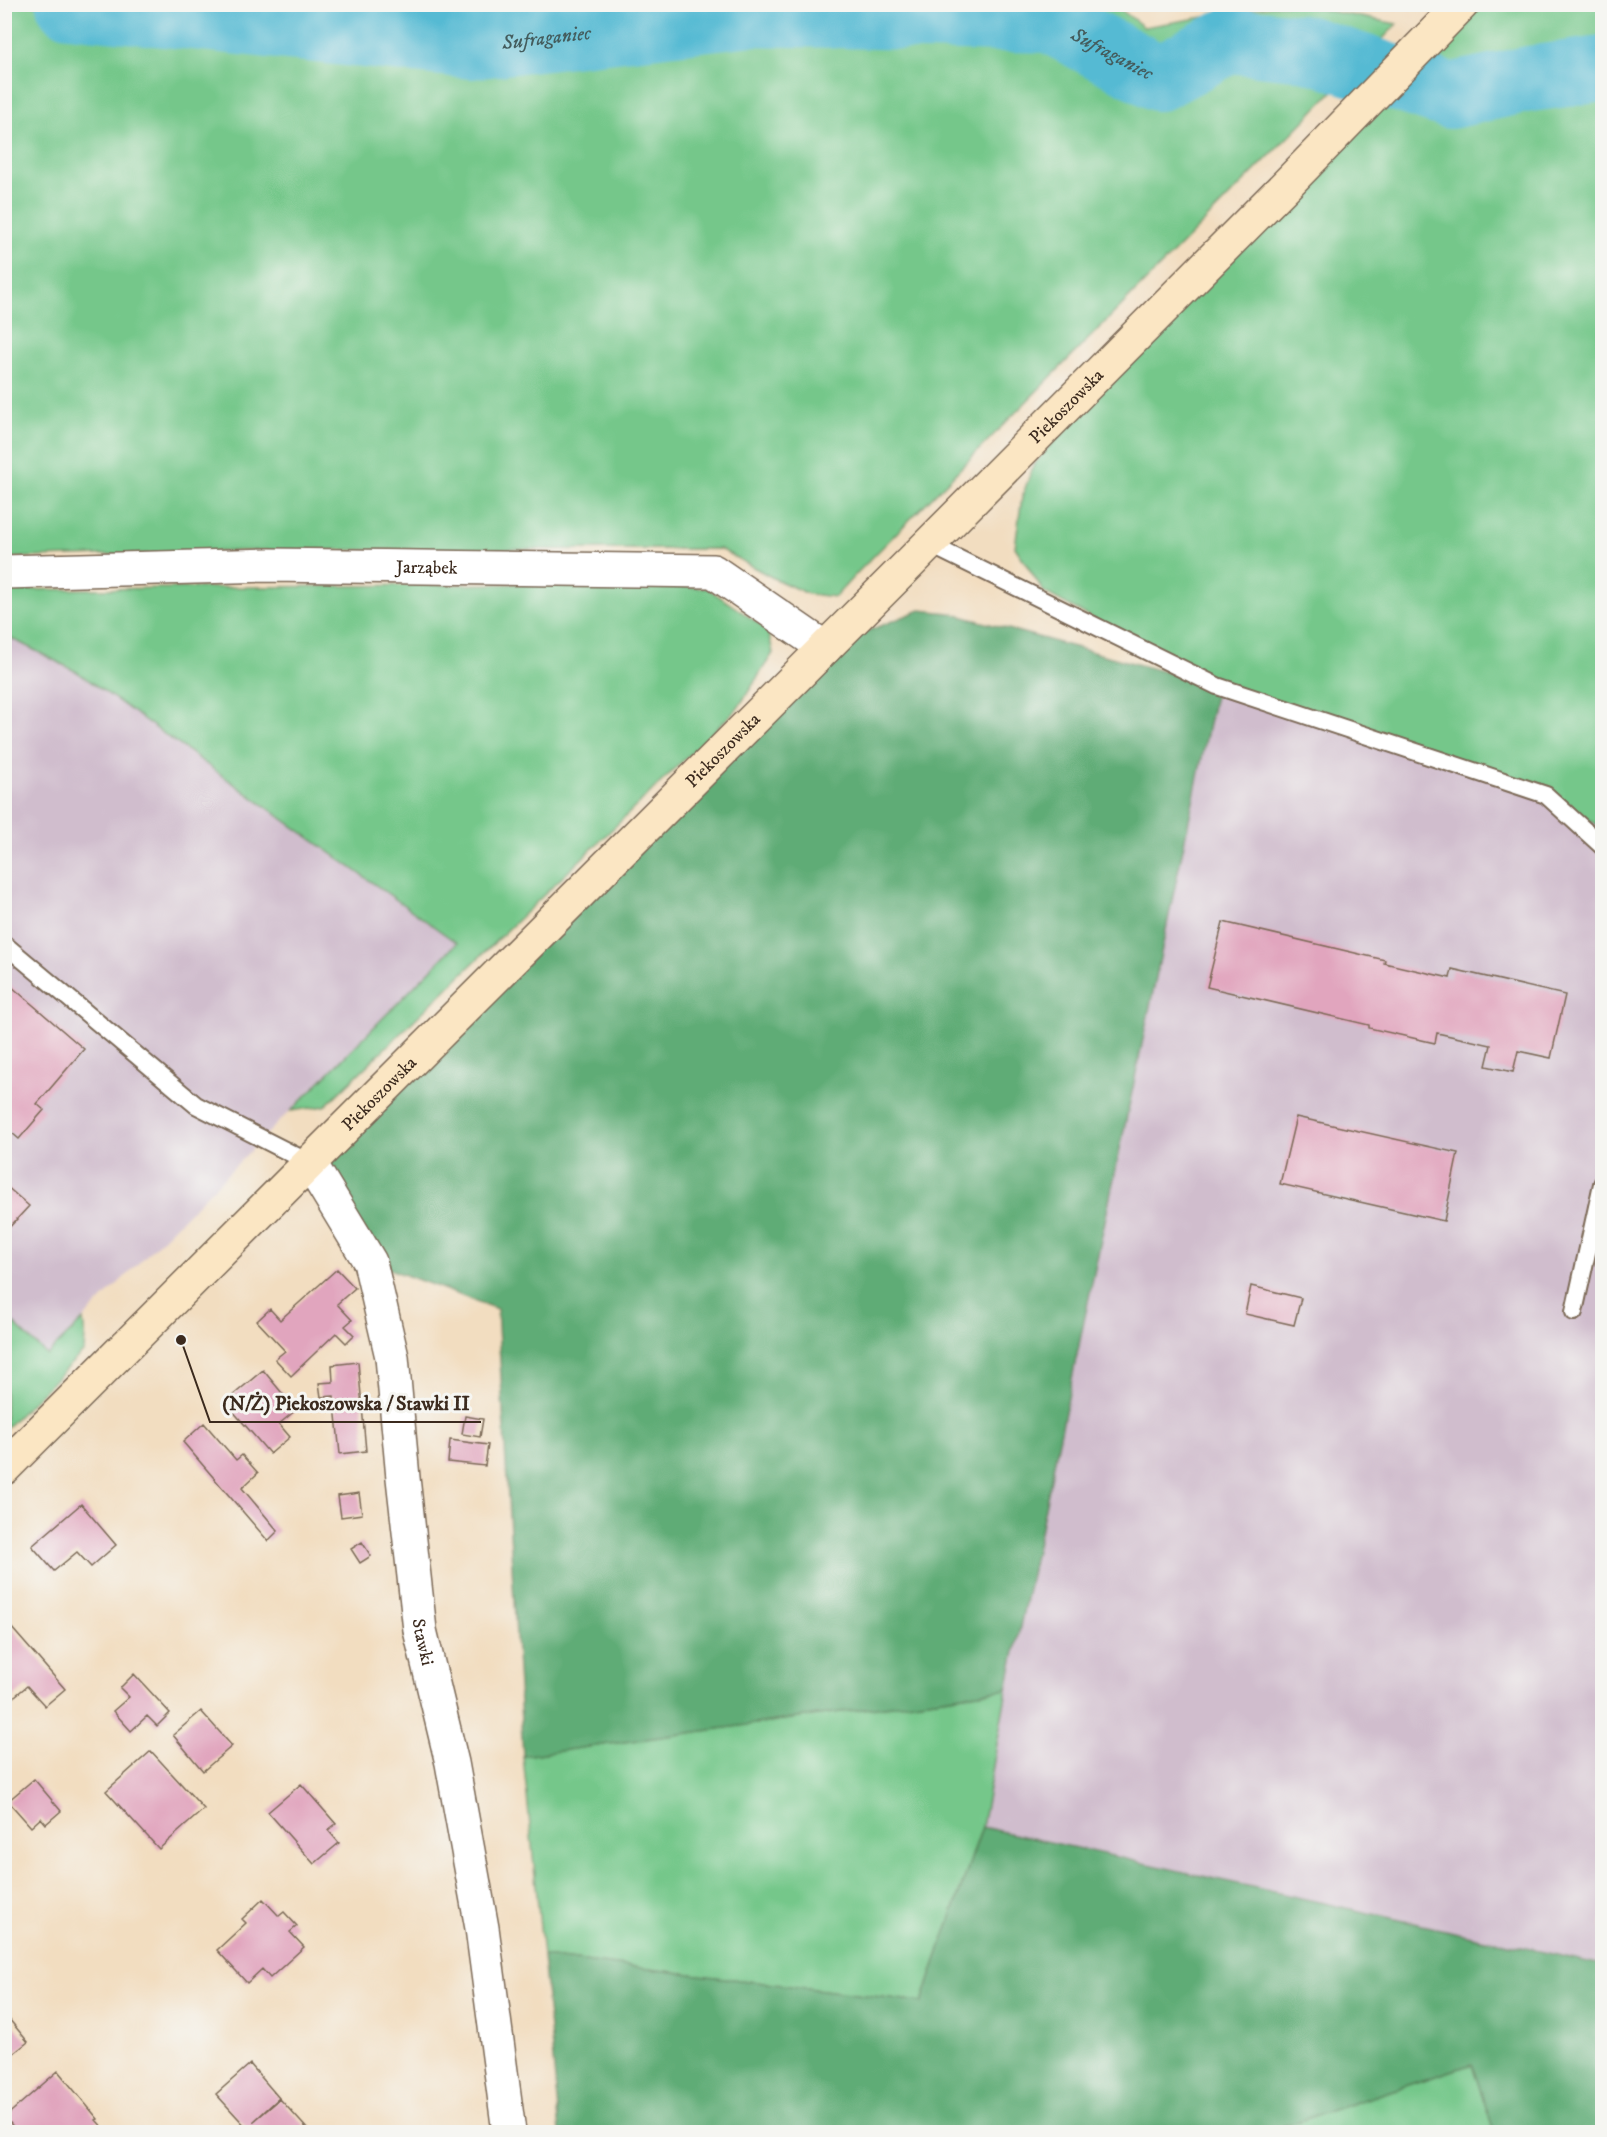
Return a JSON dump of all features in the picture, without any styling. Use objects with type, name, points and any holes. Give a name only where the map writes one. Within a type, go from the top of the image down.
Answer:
[{"type":"main road","name":"Piekoszowska","points":[[4,1468],[929,544],[1462,4]]},
{"type":"street","name":"Jarząbek","points":[[4,572],[269,565],[713,571],[825,648]]},
{"type":"street","name":"Stawki","points":[[310,1163],[370,1262],[392,1357],[420,1630],[452,1763],[482,1928],[509,2133]]},
{"type":"lane","points":[[929,544],[1217,686],[1545,795],[1602,846]]},
{"type":"lane","points":[[4,944],[196,1105],[310,1163]]},
{"type":"lane","points":[[1574,1312],[1602,1184]]},
{"type":"shaded area","points":[[4,635],[77,672],[457,943],[47,1355],[5,1315]]},
{"type":"shaded area","points":[[1217,686],[1545,795],[1602,828],[1602,1965],[982,1827],[1007,1689]]},
{"type":"green space","points":[[1113,4],[1144,27],[1294,4],[1397,24],[835,597],[808,594],[720,549],[274,550],[5,558],[4,5]]},
{"type":"green space","points":[[1478,5],[1602,5],[1602,828],[1545,795],[1217,686],[1044,592],[1015,547],[1022,497],[1033,466],[1068,422],[1437,31]]},
{"type":"green space","points":[[590,583],[707,588],[768,630],[773,653],[738,708],[325,1106],[291,1111],[457,943],[77,672],[5,635],[4,590]]},
{"type":"green space","points":[[920,610],[950,613],[1217,686],[1007,1689],[523,1756],[497,1309],[370,1262],[310,1163],[825,648]]},
{"type":"green space","points":[[5,1315],[47,1355],[83,1320],[85,1336],[84,1351],[5,1429]]},
{"type":"green space","points":[[1007,1689],[982,1827],[922,2002],[543,1956],[523,1756]]},
{"type":"green space","points":[[982,1827],[1602,1965],[1602,2132],[1494,2132],[1472,2064],[1266,2132],[560,2132],[543,1956],[922,2002]]},
{"type":"green space","points":[[1472,2064],[1494,2132],[1266,2132]]},
{"type":"building","points":[[1223,922],[1385,960],[1384,963],[1450,978],[1452,969],[1565,995],[1551,1058],[1518,1051],[1513,1072],[1486,1066],[1491,1045],[1437,1033],[1435,1043],[1207,987]]},
{"type":"building","points":[[4,980],[84,1049],[37,1104],[44,1110],[19,1139],[4,1126]]},
{"type":"building","points":[[1296,1117],[1458,1153],[1444,1221],[1280,1184]]},
{"type":"building","points":[[5,1185],[29,1206],[5,1232]]},
{"type":"building","points":[[337,1269],[355,1288],[337,1304],[352,1320],[345,1326],[354,1335],[346,1343],[336,1333],[291,1376],[275,1359],[285,1351],[257,1321],[270,1309],[280,1320]]},
{"type":"building","points":[[1251,1286],[1301,1298],[1294,1325],[1245,1314]]},
{"type":"building","points":[[358,1362],[366,1451],[340,1454],[334,1396],[321,1397],[319,1383],[333,1382],[332,1365]]},
{"type":"building","points":[[263,1370],[296,1410],[279,1424],[290,1437],[270,1454],[225,1402]]},
{"type":"building","points":[[465,1416],[483,1419],[480,1437],[462,1434]]},
{"type":"building","points":[[204,1423],[236,1460],[242,1455],[258,1473],[242,1488],[278,1531],[268,1541],[183,1442]]},
{"type":"building","points":[[450,1440],[488,1445],[485,1466],[448,1462]]},
{"type":"building","points":[[359,1493],[362,1514],[341,1517],[338,1496]]},
{"type":"building","points":[[81,1504],[116,1545],[91,1567],[77,1552],[54,1571],[32,1546]]},
{"type":"building","points":[[362,1542],[371,1556],[360,1563],[351,1549]]},
{"type":"building","points":[[11,1627],[65,1689],[45,1706],[27,1686],[4,1705],[4,1633]]},
{"type":"building","points":[[134,1674],[170,1713],[157,1726],[147,1716],[131,1731],[113,1711],[129,1697],[120,1688]]},
{"type":"building","points":[[201,1711],[232,1746],[203,1771],[173,1735]]},
{"type":"building","points":[[151,1751],[204,1809],[159,1849],[106,1791]]},
{"type":"building","points":[[34,1779],[61,1811],[46,1824],[41,1818],[31,1827],[8,1801]]},
{"type":"building","points":[[301,1784],[336,1824],[328,1830],[339,1843],[314,1864],[268,1812]]},
{"type":"building","points":[[263,1899],[279,1916],[284,1912],[297,1926],[290,1932],[304,1947],[270,1978],[262,1969],[247,1983],[217,1950],[246,1923],[242,1919]]},
{"type":"building","points":[[4,2013],[28,2042],[4,2061]]},
{"type":"building","points":[[250,2064],[279,2098],[253,2122],[280,2099],[310,2132],[242,2132],[247,2128],[216,2094]]},
{"type":"building","points":[[58,2071],[107,2132],[13,2132],[16,2130],[5,2117]]},
{"type":"waterway","name":"Sufraganiec","points":[[69,4],[471,46],[751,13],[1050,20],[1159,78],[1230,40],[1305,48],[1450,96],[1529,79],[1602,69]]},
{"type":"place","name":"(N/Ż) Piekoszowska / Stawki II","points":[[181,1340]]}]
